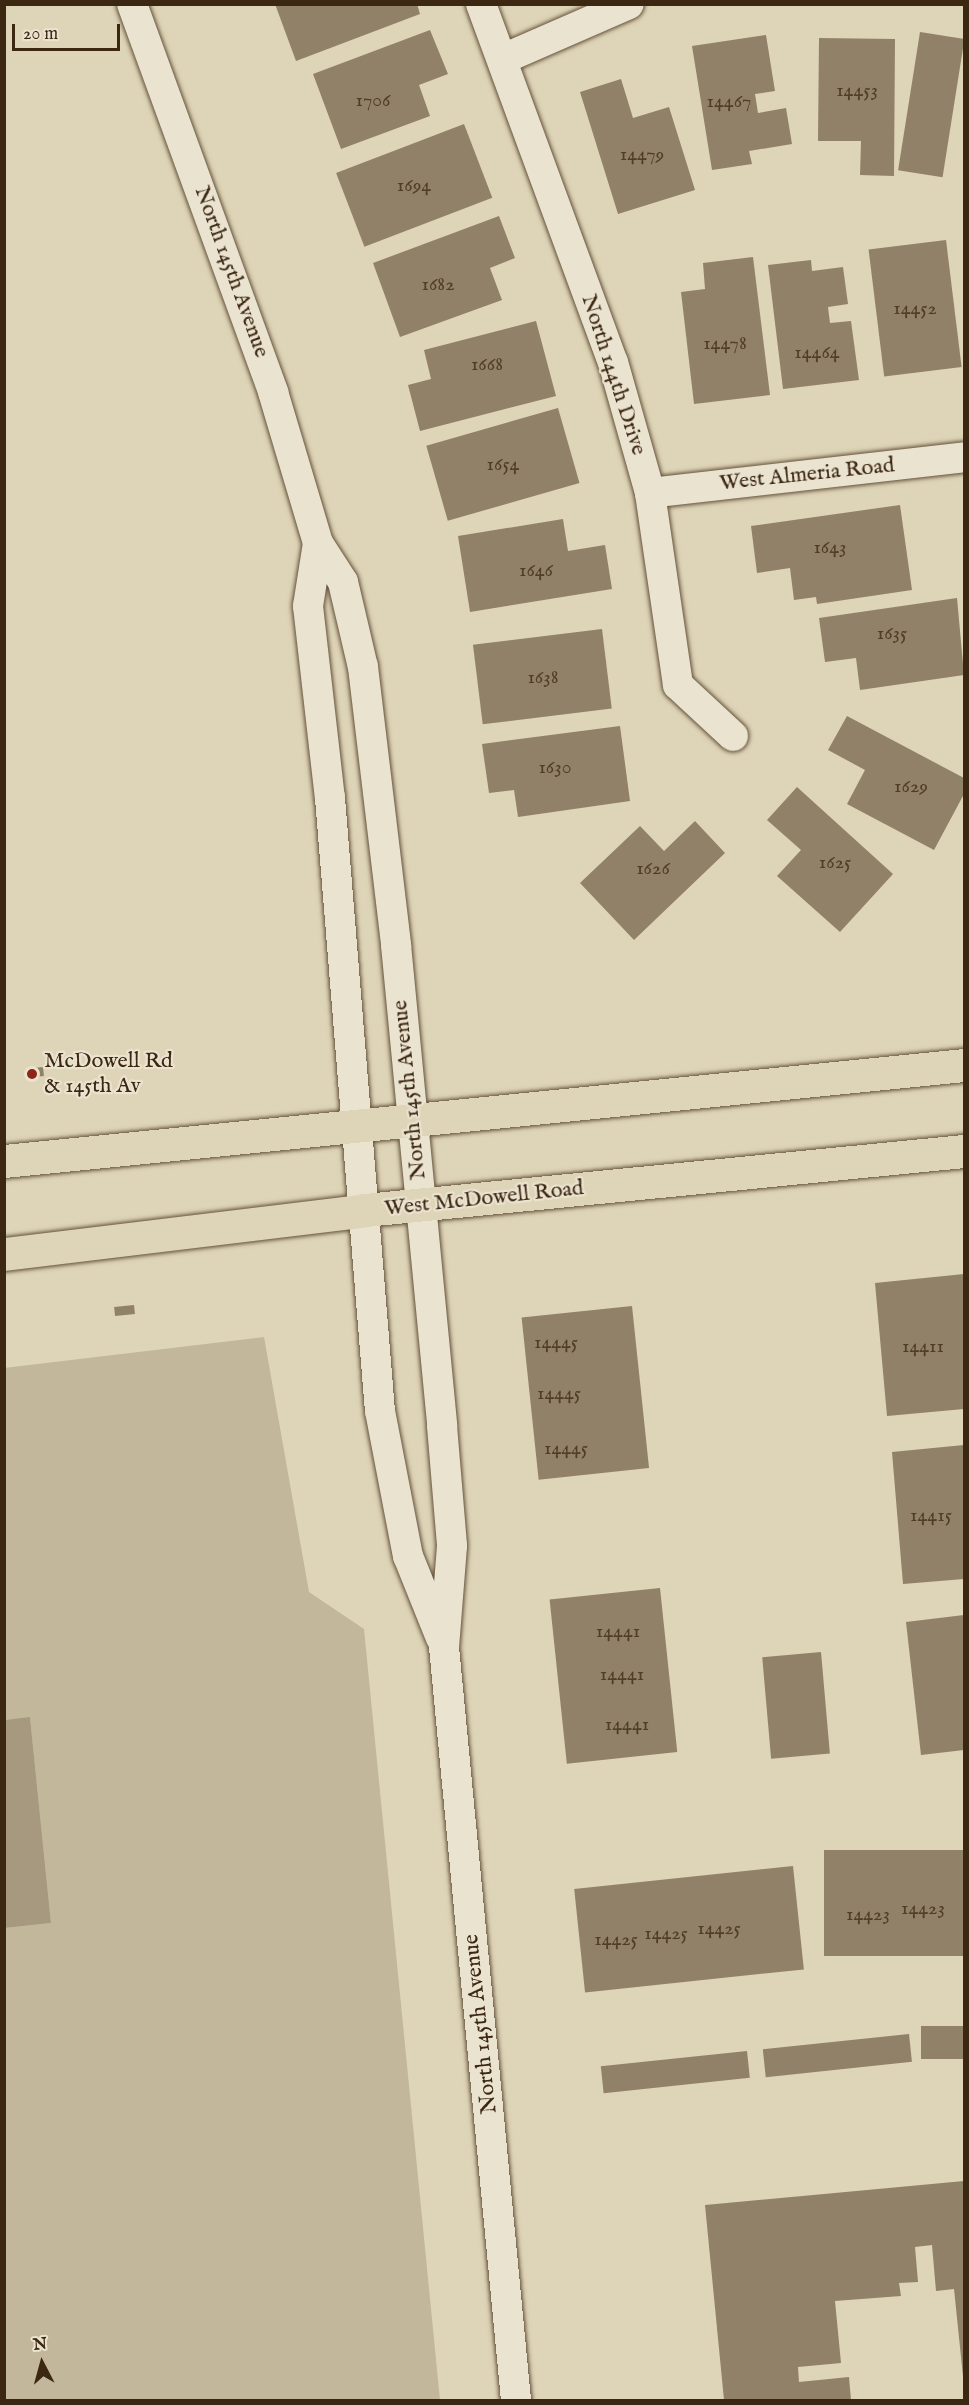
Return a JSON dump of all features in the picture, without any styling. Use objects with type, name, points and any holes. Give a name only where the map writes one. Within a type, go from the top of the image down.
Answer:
[{"type":"main road","points":[[4,1161],[413,1118],[964,1065]]},
{"type":"main road","name":"West McDowell Road","points":[[4,1254],[365,1210],[964,1151]]},
{"type":"street","name":"North 145th Avenue","points":[[132,4],[270,382],[318,543],[343,582],[363,667],[422,1205],[452,1546],[444,1647],[516,2400]]},
{"type":"street","name":"North 144th Drive","points":[[481,4],[613,362],[650,493],[678,685],[733,736]]},
{"type":"street","points":[[503,59],[629,4]]},
{"type":"street","name":"West Almeria Road","points":[[650,493],[964,457]]},
{"type":"street","name":"North 145th Avenue","points":[[318,543],[308,606],[358,1125],[380,1411],[408,1556],[444,1647]]},
{"type":"shaded area","points":[[264,1337],[309,1592],[364,1629],[440,2400],[5,2400],[5,1928],[51,1923],[30,1718],[5,1720],[4,1368]]},
{"type":"shaded area","points":[[30,1717],[51,1923],[5,1928],[5,1720]]},
{"type":"building","points":[[275,4],[417,4],[420,14],[296,61]]},
{"type":"building","points":[[430,30],[448,74],[419,85],[430,116],[341,149],[313,74]]},
{"type":"building","points":[[920,32],[964,39],[943,177],[898,170]]},
{"type":"building","points":[[766,35],[775,91],[755,94],[758,113],[786,108],[792,144],[749,151],[752,164],[712,170],[692,46]]},
{"type":"building","points":[[819,38],[895,39],[894,176],[860,175],[861,141],[818,141]]},
{"type":"building","points":[[621,79],[633,118],[669,107],[695,190],[618,214],[580,92]]},
{"type":"building","points":[[464,124],[492,198],[364,247],[336,173]]},
{"type":"building","points":[[499,216],[515,258],[490,268],[502,300],[400,337],[373,263]]},
{"type":"building","points":[[946,240],[962,367],[884,377],[869,250]]},
{"type":"building","points":[[753,257],[770,395],[694,404],[681,292],[705,289],[703,263]]},
{"type":"building","points":[[811,260],[812,271],[843,267],[848,304],[828,307],[830,323],[851,321],[859,380],[783,389],[768,265]]},
{"type":"building","points":[[536,321],[556,396],[420,431],[408,385],[431,379],[424,350]]},
{"type":"building","points":[[558,408],[579,483],[448,521],[426,446]]},
{"type":"building","points":[[900,505],[912,590],[817,604],[816,597],[794,600],[790,568],[757,573],[751,526]]},
{"type":"building","points":[[563,519],[568,551],[605,545],[612,589],[470,612],[458,536]]},
{"type":"building","points":[[957,598],[964,675],[860,690],[856,658],[825,662],[819,618]]},
{"type":"building","points":[[602,629],[612,708],[483,724],[473,645]]},
{"type":"building","points":[[847,716],[964,778],[964,794],[934,850],[847,804],[865,770],[828,750]]},
{"type":"building","points":[[620,726],[630,801],[518,817],[514,790],[489,793],[482,744]]},
{"type":"building","points":[[797,787],[893,874],[840,932],[777,876],[801,850],[767,820]]},
{"type":"building","points":[[695,821],[725,853],[634,940],[580,883],[640,826],[664,851]]},
{"type":"building","points":[[43,1067],[44,1076],[28,1078],[27,1069]]},
{"type":"building","points":[[964,1274],[964,1409],[887,1416],[875,1283]]},
{"type":"building","points":[[134,1305],[135,1314],[115,1316],[114,1307]]},
{"type":"building","points":[[632,1306],[649,1468],[539,1480],[522,1318]]},
{"type":"building","points":[[964,1445],[964,1579],[903,1584],[892,1452]]},
{"type":"building","points":[[660,1588],[677,1752],[567,1764],[550,1600]]},
{"type":"building","points":[[964,1615],[964,1750],[921,1755],[906,1622]]},
{"type":"building","points":[[821,1652],[830,1754],[771,1759],[762,1657]]},
{"type":"building","points":[[824,1850],[964,1850],[964,1956],[824,1956]]},
{"type":"building","points":[[793,1866],[804,1969],[585,1992],[574,1889]]},
{"type":"building","points":[[921,2026],[964,2026],[964,2059],[921,2059]]},
{"type":"building","points":[[909,2034],[912,2062],[766,2077],[763,2049]]},
{"type":"building","points":[[747,2051],[750,2078],[604,2093],[601,2066]]},
{"type":"building","points":[[964,2181],[964,2386],[954,2289],[936,2291],[932,2245],[915,2247],[918,2282],[899,2283],[901,2296],[835,2301],[841,2363],[798,2367],[799,2382],[849,2377],[851,2400],[724,2400],[705,2205]]},
{"type":"place","name":"McDowell Rd & 145th Av","points":[[32,1074]]}]
